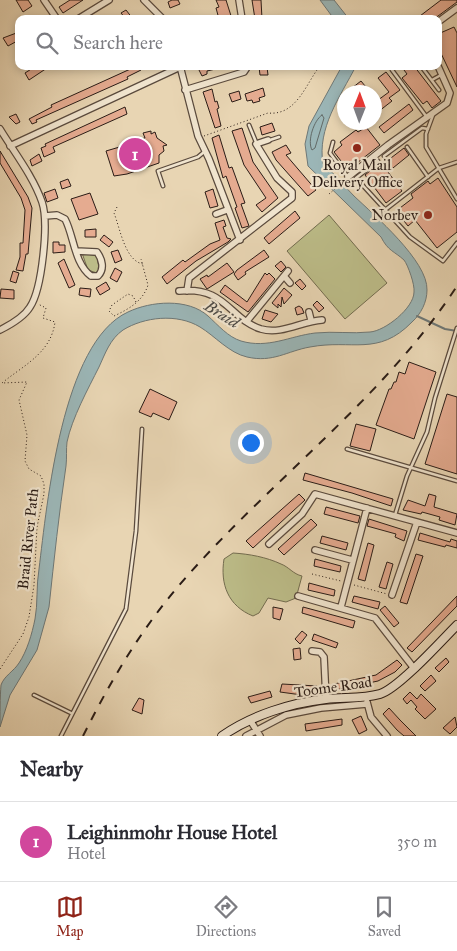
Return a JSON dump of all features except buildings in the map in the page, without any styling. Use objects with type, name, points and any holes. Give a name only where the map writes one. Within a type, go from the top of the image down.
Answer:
[{"type":"main road","name":"Toome Road","points":[[222,736],[250,720],[299,704],[326,699],[367,700],[380,694],[413,668],[457,625]]},
{"type":"street","points":[[44,0],[54,15]]},
{"type":"street","points":[[85,15],[109,0]]},
{"type":"street","points":[[144,0],[159,15]]},
{"type":"street","points":[[239,0],[241,15]]},
{"type":"street","points":[[442,19],[457,8]]},
{"type":"street","points":[[10,146],[174,70]]},
{"type":"street","points":[[181,70],[199,138],[240,240]]},
{"type":"street","points":[[185,90],[245,70]]},
{"type":"street","points":[[347,179],[450,99],[448,86],[440,70]]},
{"type":"street","points":[[0,129],[40,196],[44,216],[41,269],[33,302],[29,309],[0,330]]},
{"type":"street","points":[[187,291],[189,278],[240,240],[293,196],[289,189],[277,178],[256,144],[268,140]]},
{"type":"street","points":[[216,214],[227,210]]},
{"type":"street","points":[[44,216],[57,215],[65,218],[76,251],[87,274],[94,276],[100,273],[102,262],[97,252],[76,251]]},
{"type":"street","points":[[247,321],[286,274],[290,283]]},
{"type":"street","points":[[179,292],[207,293],[221,300],[247,321],[264,330],[282,330],[311,320],[322,320]]},
{"type":"street","points":[[309,312],[311,320]]},
{"type":"street","points":[[269,544],[308,508],[314,494],[457,533]]},
{"type":"street","points":[[340,607],[367,508]]},
{"type":"street","points":[[392,595],[417,522]]},
{"type":"street","points":[[316,550],[352,560]]},
{"type":"street","points":[[298,596],[375,618],[413,668]]},
{"type":"street","points":[[312,651],[320,652],[324,658],[326,699]]},
{"type":"street","points":[[367,700],[371,717],[380,734],[387,736]]},
{"type":"street","name":"Toome Road","points":[[246,736],[279,717],[296,712],[367,700]]},
{"type":"street","points":[[250,720],[260,736]]},
{"type":"lane","points":[[392,70],[426,116]]},
{"type":"lane","points":[[424,70],[439,90]]},
{"type":"lane","points":[[432,80],[443,75]]},
{"type":"lane","points":[[433,114],[428,129],[426,147],[457,199]]},
{"type":"lane","points":[[249,125],[256,144]]},
{"type":"lane","points":[[384,156],[422,128],[428,129]]},
{"type":"lane","points":[[268,140],[279,136]]},
{"type":"lane","points":[[333,142],[330,153],[347,179]]},
{"type":"lane","points":[[407,147],[428,177]]},
{"type":"lane","points":[[162,186],[158,171],[198,156],[205,151]]},
{"type":"lane","points":[[378,161],[356,178],[410,237],[443,261],[457,243]]},
{"type":"lane","points":[[385,210],[439,168],[457,162]]},
{"type":"lane","points":[[395,516],[410,467],[426,432],[457,328]]},
{"type":"lane","points":[[61,736],[71,713],[126,609],[136,532],[142,429]]},
{"type":"lane","points":[[347,449],[457,481]]},
{"type":"lane","points":[[34,695],[71,713]]},
{"type":"path","points":[[199,138],[268,113],[275,114],[294,105],[316,70]]},
{"type":"path","points":[[329,194],[347,179]]},
{"type":"path","points":[[117,208],[114,213],[131,257],[137,263],[143,264]]},
{"type":"path","points":[[136,302],[133,296],[128,294],[112,305],[111,314],[117,315],[131,308],[144,294],[148,284],[141,259]]},
{"type":"path","name":"Braid River Path","points":[[0,669],[23,634],[29,617],[34,585],[37,527],[44,494],[44,484],[41,476],[30,469],[25,461],[27,435],[19,400],[27,382],[2,383],[37,357],[52,338],[54,322],[43,318],[46,308],[33,302]]},
{"type":"green space","points":[[329,215],[387,283],[345,319],[287,251]]},
{"type":"green space","points":[[82,253],[97,256],[99,269],[97,273],[88,270]]},
{"type":"green space","points":[[233,553],[269,559],[284,565],[302,576],[296,598],[286,602],[268,598],[259,613],[253,616],[244,612],[232,600],[223,577],[224,559]]},
{"type":"water","points":[[320,0],[334,0],[346,15],[331,15]]},
{"type":"water","points":[[340,70],[354,70],[346,85],[337,85],[337,101],[323,138],[323,164],[386,226],[410,253],[425,278],[427,290],[423,308],[400,333],[388,340],[364,345],[310,347],[265,359],[240,355],[200,327],[171,318],[141,322],[118,334],[106,352],[69,433],[49,607],[37,650],[10,695],[0,727],[1,685],[22,658],[29,642],[35,619],[38,575],[47,506],[62,427],[73,389],[87,356],[106,329],[128,312],[137,308],[169,303],[190,306],[200,310],[227,334],[241,341],[260,344],[270,343],[315,333],[363,333],[376,331],[398,318],[413,298],[413,285],[404,260],[389,248],[381,237],[308,166],[305,144],[309,126]]},
{"type":"waterway","points":[[417,316],[445,329],[457,331]]},
{"type":"railway","points":[[83,736],[125,660],[149,624],[176,589],[247,514],[394,368],[427,328],[457,286]]},
{"type":"place","name":"Royal Mail Delivery Office","points":[[357,148]]},
{"type":"place","name":"Leighinmohr House Hotel","points":[[135,154]]},
{"type":"place","name":"Norbev","points":[[428,215]]},
{"type":"water label","name":"Braid","points":[[222,314]]}]
